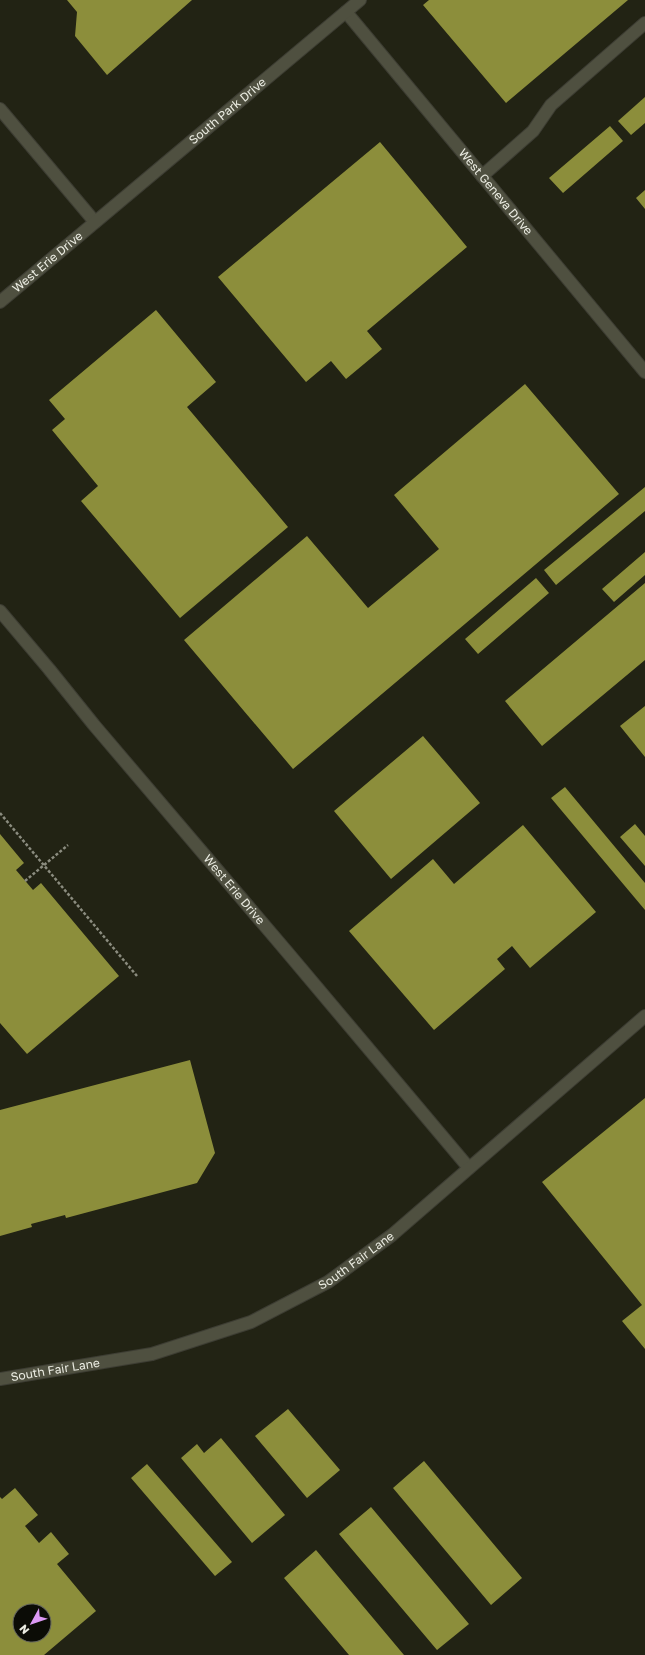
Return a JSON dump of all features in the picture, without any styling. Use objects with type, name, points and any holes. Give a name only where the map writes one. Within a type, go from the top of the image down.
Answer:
[{"type":"street","name":"South Park Drive","points":[[96,222],[360,0]]},
{"type":"street","name":"West Geneva Drive","points":[[346,12],[645,372]]},
{"type":"street","points":[[482,176],[533,131],[551,105],[645,23]]},
{"type":"street","points":[[0,109],[96,222]]},
{"type":"street","name":"West Erie Drive","points":[[0,302],[96,222]]},
{"type":"street","name":"West Erie Drive","points":[[0,611],[94,725],[469,1168]]},
{"type":"street","name":"South Fair Lane","points":[[0,1379],[152,1354],[251,1322],[328,1282],[392,1235],[645,1016]]},
{"type":"path","points":[[0,813],[137,976]]},
{"type":"path","points":[[25,881],[68,845]]},
{"type":"building","points":[[67,0],[192,0],[107,75],[75,36],[77,12]]},
{"type":"building","points":[[429,0],[628,0],[506,103],[423,5]]},
{"type":"building","points":[[645,97],[645,123],[631,135],[618,121]]},
{"type":"building","points":[[610,126],[623,141],[563,193],[549,178]]},
{"type":"building","points":[[380,142],[467,247],[367,331],[382,349],[346,379],[331,361],[306,382],[218,277]]},
{"type":"building","points":[[645,190],[645,209],[636,198]]},
{"type":"building","points":[[156,310],[216,382],[187,407],[288,527],[180,618],[81,501],[98,486],[52,430],[65,419],[49,400]]},
{"type":"building","points":[[525,384],[619,494],[293,769],[184,640],[307,536],[368,608],[439,549],[394,495]]},
{"type":"building","points":[[645,487],[645,511],[556,585],[544,570]]},
{"type":"building","points":[[645,552],[645,575],[614,602],[602,589]]},
{"type":"building","points":[[536,578],[549,593],[478,654],[465,639]]},
{"type":"building","points":[[645,583],[645,660],[542,746],[505,701]]},
{"type":"building","points":[[645,706],[645,757],[620,726]]},
{"type":"building","points":[[423,736],[480,803],[391,879],[334,811]]},
{"type":"building","points":[[565,787],[645,883],[645,910],[551,798]]},
{"type":"building","points":[[635,824],[645,836],[645,866],[620,837]]},
{"type":"building","points":[[523,825],[596,912],[530,968],[512,946],[497,959],[505,969],[434,1030],[349,931],[433,859],[454,884]]},
{"type":"building","points":[[0,834],[24,863],[16,870],[33,890],[41,883],[119,976],[27,1054],[0,1023]]},
{"type":"building","points":[[190,1060],[215,1153],[197,1183],[66,1218],[65,1215],[31,1224],[32,1227],[0,1236],[0,1110]]},
{"type":"building","points":[[645,1098],[645,1349],[622,1321],[642,1305],[542,1182]]},
{"type":"building","points":[[288,1409],[340,1470],[307,1498],[255,1436]]},
{"type":"building","points":[[221,1438],[285,1515],[252,1543],[181,1458],[197,1444],[204,1453]]},
{"type":"building","points":[[424,1461],[522,1578],[491,1605],[393,1488]]},
{"type":"building","points":[[147,1464],[232,1562],[215,1576],[131,1478]]},
{"type":"building","points":[[15,1488],[38,1515],[25,1526],[39,1543],[51,1532],[69,1554],[57,1564],[96,1611],[44,1655],[0,1655],[0,1497],[2,1499]]},
{"type":"building","points":[[371,1507],[469,1624],[437,1650],[339,1534]]},
{"type":"building","points":[[316,1550],[404,1655],[349,1655],[284,1578]]}]
